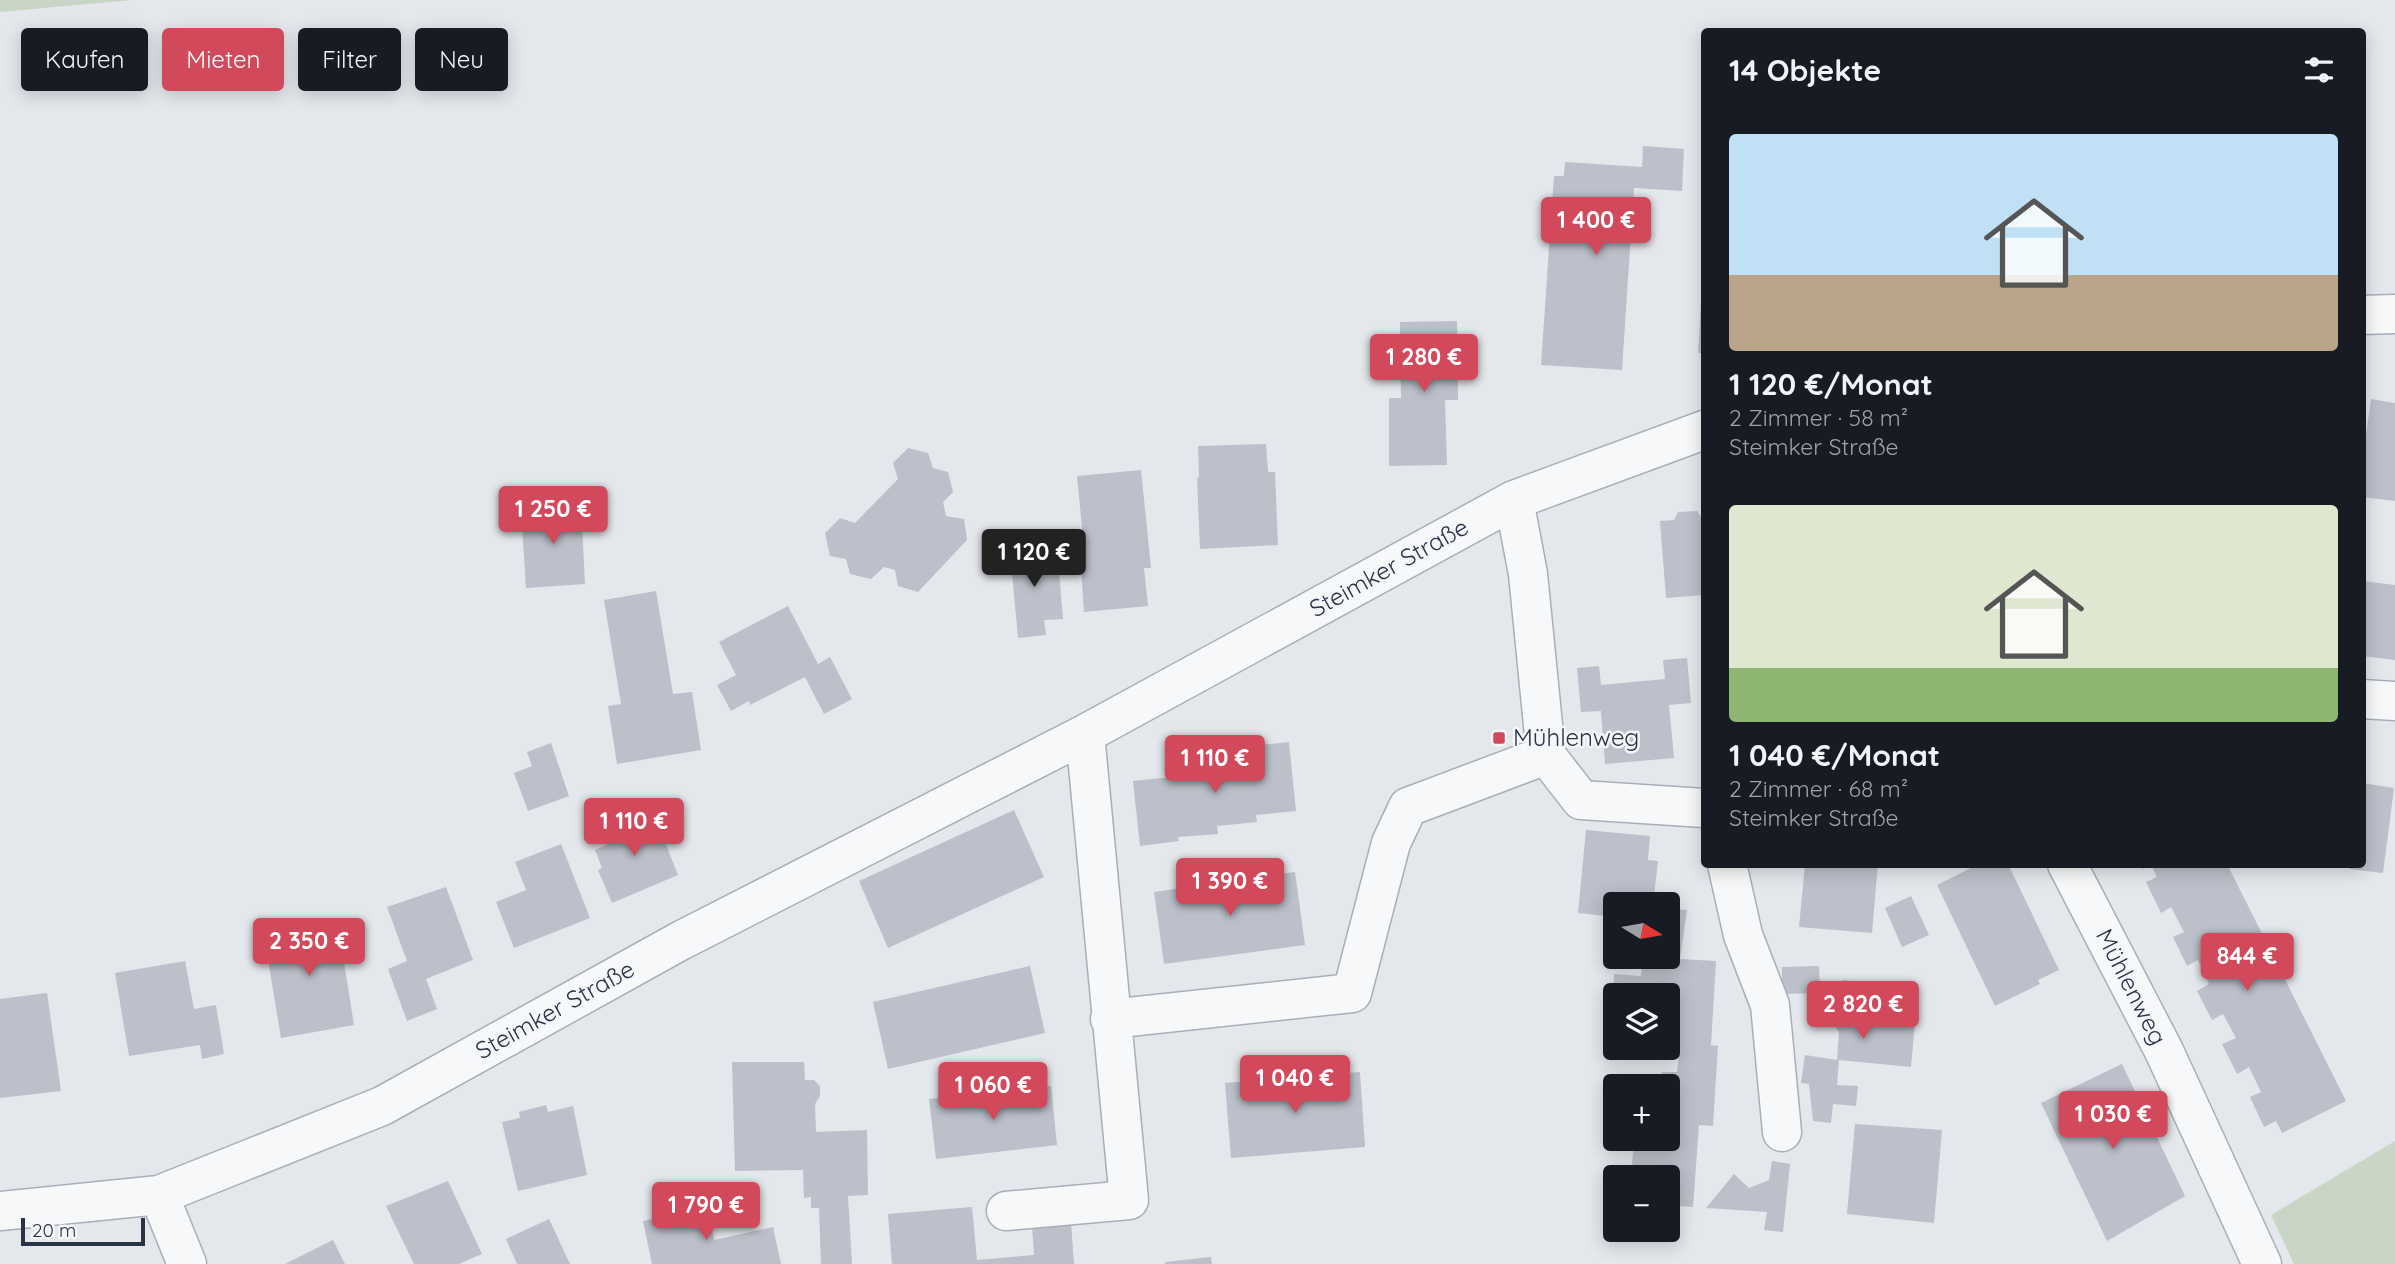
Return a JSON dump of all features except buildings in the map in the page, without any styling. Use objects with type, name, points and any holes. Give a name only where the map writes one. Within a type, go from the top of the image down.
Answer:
[{"type":"street","points":[[2366,315],[2395,314]]},
{"type":"street","name":"Steimker Straße","points":[[0,1211],[159,1195],[382,1106],[680,941],[1085,734],[1514,500],[1701,431]]},
{"type":"street","points":[[1514,500],[1528,573],[1546,755],[1581,800],[1701,810]]},
{"type":"street","points":[[2366,699],[2395,701]]},
{"type":"street","points":[[1006,1211],[1129,1200],[1085,734]]},
{"type":"street","points":[[1110,1019],[1352,993],[1391,843],[1408,807],[1546,755]]},
{"type":"street","points":[[1728,868],[1744,935],[1770,1004],[1782,1132]]},
{"type":"street","name":"Mühlenweg","points":[[2069,868],[2164,1051],[2262,1264]]},
{"type":"street","points":[[159,1195],[187,1264]]},
{"type":"green space","points":[[0,0],[132,0],[0,12]]},
{"type":"green space","points":[[2395,1141],[2395,1264],[2294,1264],[2271,1215]]},
{"type":"place","name":"Mühlenweg","points":[[1499,738]]}]
